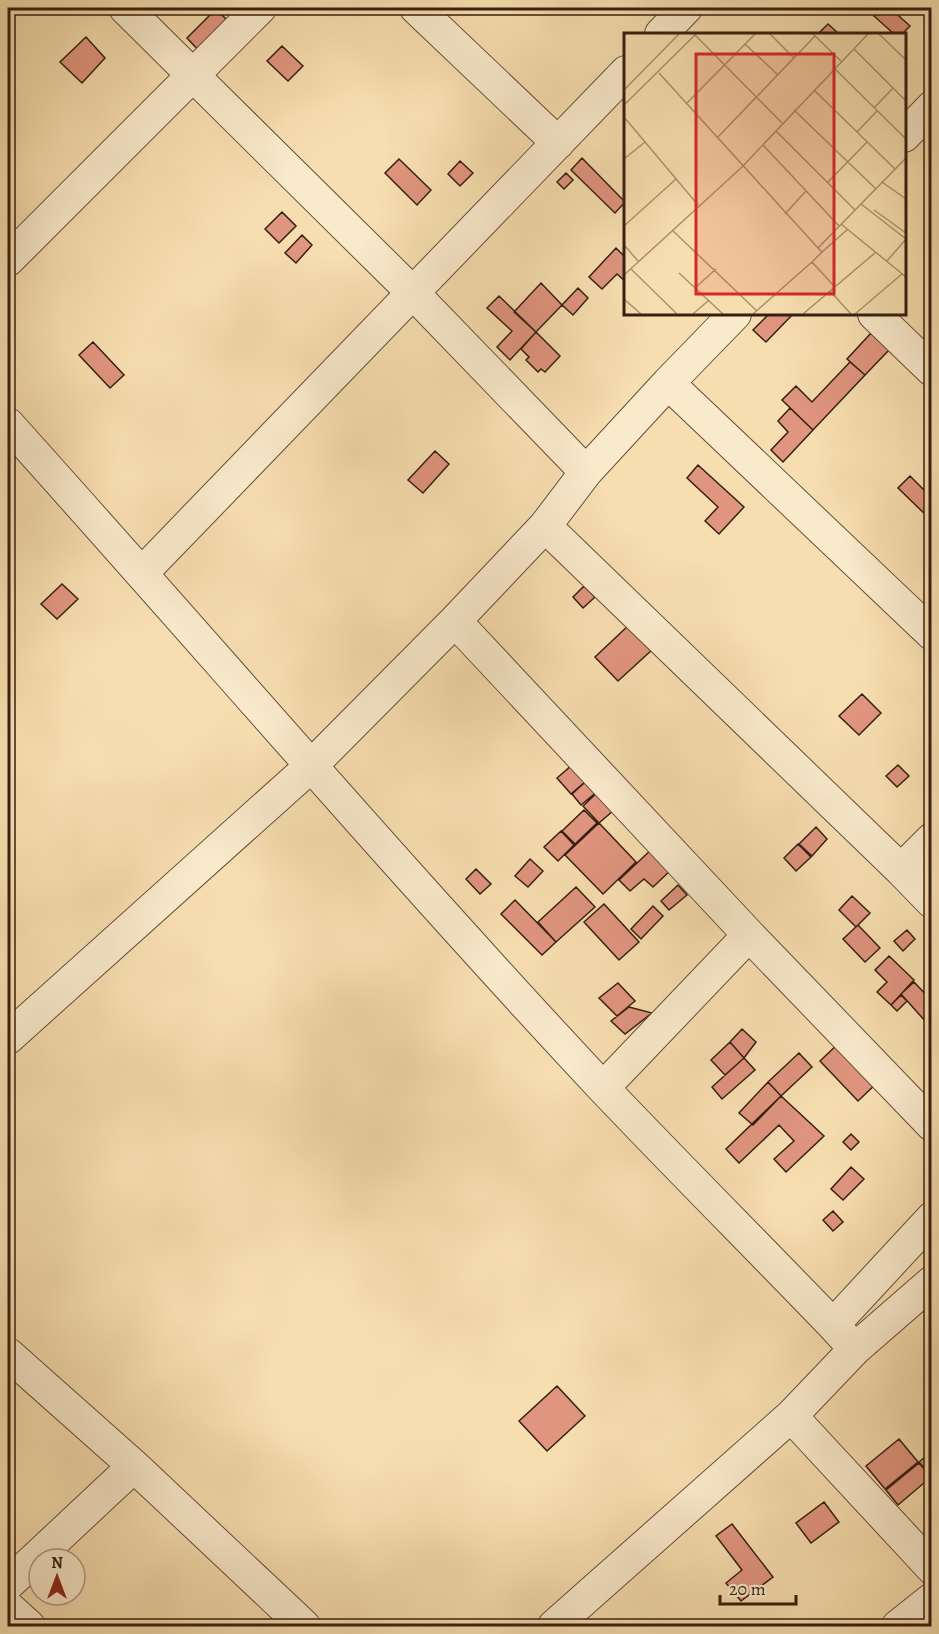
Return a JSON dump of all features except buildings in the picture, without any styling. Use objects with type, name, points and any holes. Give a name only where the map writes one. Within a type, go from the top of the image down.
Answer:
[{"type":"street","points":[[125,8],[413,293],[586,472]]},
{"type":"street","points":[[8,260],[260,8]]},
{"type":"street","points":[[416,8],[558,143]]},
{"type":"street","points":[[141,573],[624,74]]},
{"type":"street","points":[[906,134],[932,107]]},
{"type":"street","points":[[10,1029],[311,766],[455,621],[545,526],[586,472],[734,315]]},
{"type":"street","points":[[875,315],[932,370]]},
{"type":"street","points":[[668,383],[932,634]]},
{"type":"street","points":[[8,424],[311,766],[603,1088],[855,1349]]},
{"type":"street","points":[[545,526],[932,902]]},
{"type":"street","points":[[455,621],[748,935],[932,1125]]},
{"type":"street","points":[[901,870],[932,839]]},
{"type":"street","points":[[603,1088],[748,935]]},
{"type":"street","points":[[833,1325],[932,1218]]},
{"type":"street","points":[[554,1626],[791,1416],[855,1349],[932,1282]]},
{"type":"street","points":[[8,1354],[134,1466],[304,1626]]},
{"type":"street","points":[[791,1416],[932,1568]]},
{"type":"street","points":[[8,1584],[134,1466]]},
{"type":"street","points":[[8,1607],[29,1626]]}]
